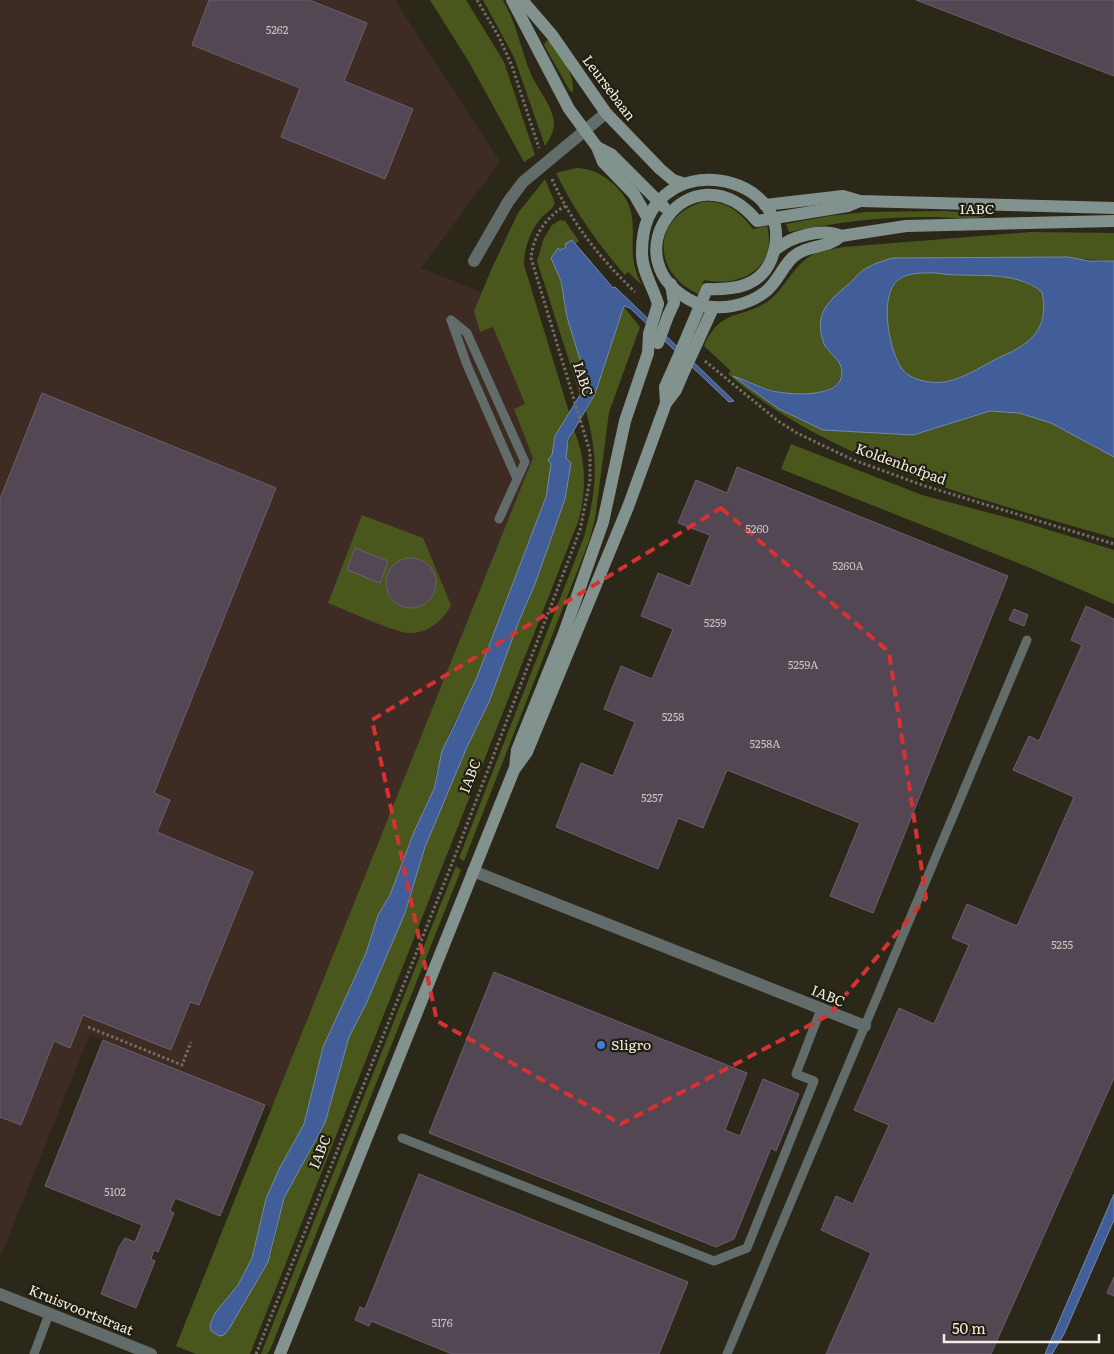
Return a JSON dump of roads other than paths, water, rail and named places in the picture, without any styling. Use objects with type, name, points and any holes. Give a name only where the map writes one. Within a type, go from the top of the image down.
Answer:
[{"type":"street","points":[[512,0],[555,84],[584,131],[597,147],[603,162],[634,194],[647,217]]},
{"type":"street","name":"Leursebaan","points":[[522,0],[552,36],[606,114],[660,169],[673,180],[682,183]]},
{"type":"street","points":[[474,261],[508,202],[523,182],[606,114]]},
{"type":"street","points":[[597,147],[611,154],[669,212],[657,235],[658,266],[671,284],[689,299],[713,308],[692,339]]},
{"type":"street","points":[[280,1354],[514,770],[517,750],[564,633],[603,522],[625,421],[653,338],[658,304],[642,256],[643,231],[647,217],[670,190],[682,183],[703,178],[721,180],[744,187],[762,200],[773,218],[776,249],[768,269],[752,283],[730,290],[707,289],[700,304],[692,339],[681,365],[665,387],[666,403],[628,507],[527,752],[514,770]]},
{"type":"street","name":"IABC","points":[[669,212],[699,194],[732,199],[742,205],[757,221],[848,206],[860,202]]},
{"type":"street","name":"IABC","points":[[765,205],[843,196],[860,202],[1114,208]]},
{"type":"street","name":"IABC","points":[[776,249],[785,242],[808,235],[832,232],[841,236],[906,226],[1114,221]]},
{"type":"street","name":"IABC","points":[[713,308],[738,304],[765,292],[792,257],[810,248],[834,243],[841,236]]},
{"type":"street","points":[[653,338],[668,316],[674,303],[671,284]]},
{"type":"street","name":"IABC","points":[[473,871],[864,1026]]},
{"type":"street","name":"Kruisvoortstraat","points":[[0,1294],[151,1354]]},
{"type":"lane","points":[[499,519],[525,462],[467,333],[451,320],[467,365],[517,479]]},
{"type":"lane","points":[[727,1354],[1027,640]]},
{"type":"lane","points":[[402,1138],[714,1261],[747,1248],[814,1081],[796,1074],[821,1009]]},
{"type":"lane","points":[[34,1354],[49,1314]]},
{"type":"water","points":[[572,240],[613,288],[615,287],[734,401],[729,402],[630,308],[624,306],[595,394],[568,440],[566,458],[571,463],[565,499],[535,584],[489,702],[467,747],[425,847],[405,913],[366,1004],[349,1037],[325,1123],[284,1198],[268,1262],[229,1329],[224,1335],[219,1336],[211,1331],[210,1325],[215,1313],[238,1285],[252,1258],[266,1199],[279,1169],[304,1124],[323,1047],[366,953],[378,915],[390,895],[414,832],[434,789],[442,751],[477,677],[546,497],[551,464],[548,460],[552,455],[555,436],[580,395],[585,376],[567,317],[561,281],[551,258],[558,248],[560,250],[566,247],[565,244]]},
{"type":"water","points":[[1068,257],[1089,261],[1114,261],[1114,457],[1051,423],[1019,413],[990,411],[913,435],[823,430],[779,409],[733,376],[777,392],[812,393],[833,387],[840,381],[842,372],[838,361],[826,348],[821,334],[820,324],[825,309],[829,302],[862,271],[892,258]],"holes":[[[922,273],[1005,277],[1031,285],[1042,292],[1043,313],[1041,322],[1038,330],[1026,343],[969,374],[944,382],[921,380],[906,373],[897,361],[888,323],[887,309],[889,297],[893,286],[903,277]]]},
{"type":"water","points":[[1114,1194],[1114,1220],[1064,1334],[1052,1354],[1045,1354]]},
{"type":"place","name":"Sligro","points":[[601,1045]]}]
